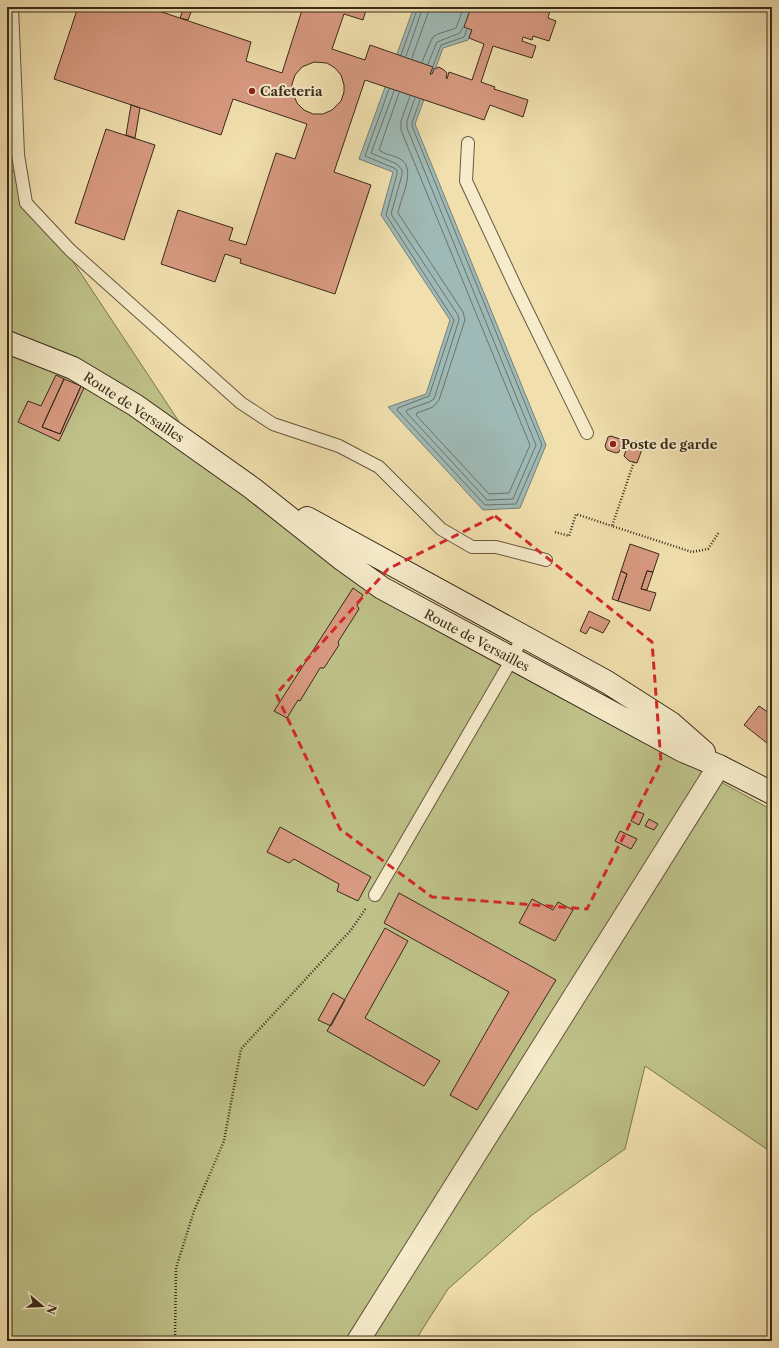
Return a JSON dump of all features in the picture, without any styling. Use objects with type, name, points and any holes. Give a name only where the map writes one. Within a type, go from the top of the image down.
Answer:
[{"type":"main road","name":"Route de Versailles","points":[[7,342],[73,368],[135,405],[252,488],[343,560],[382,588],[683,751],[719,766],[772,793]]},
{"type":"main road","name":"Route de Versailles","points":[[252,488],[633,698],[671,723],[719,766]]},
{"type":"main road","points":[[358,1341],[719,766]]},
{"type":"lane","points":[[12,7],[18,156],[26,203],[70,250],[241,402],[273,424],[339,446],[379,467],[441,529],[472,548],[496,547],[546,560]]},
{"type":"lane","points":[[468,143],[466,180],[517,290],[587,433]]},
{"type":"lane","points":[[375,895],[512,659],[522,637]]},
{"type":"path","points":[[612,526],[634,462]]},
{"type":"path","points":[[555,532],[568,536],[576,514],[692,552],[708,549],[719,532]]},
{"type":"path","points":[[175,1341],[176,1268],[194,1211],[224,1141],[241,1049],[351,930],[375,895]]},
{"type":"highlighted area","points":[[495,516],[652,642],[661,762],[587,909],[432,897],[340,829],[276,694],[388,569]]},
{"type":"green space","points":[[7,162],[178,420],[208,470],[274,517],[369,589],[466,646],[588,709],[772,810],[771,1152],[645,1066],[625,1149],[532,1215],[448,1289],[415,1341],[7,1341]]},
{"type":"water","points":[[414,7],[480,7],[468,40],[443,48],[415,124],[546,445],[520,508],[483,510],[388,407],[426,394],[450,320],[381,215],[393,172],[359,159]]},
{"type":"building","points":[[78,7],[147,7],[251,42],[246,61],[282,73],[303,7],[367,7],[363,20],[344,14],[332,49],[365,60],[370,45],[433,67],[430,74],[432,74],[434,69],[439,67],[447,73],[447,79],[449,72],[472,80],[484,44],[469,38],[472,30],[464,27],[471,7],[551,7],[548,18],[556,21],[549,41],[533,36],[532,40],[523,37],[522,41],[536,46],[532,58],[493,46],[481,82],[495,87],[494,89],[528,100],[523,117],[490,105],[484,120],[365,80],[334,172],[371,185],[335,294],[240,263],[241,259],[225,254],[215,282],[161,264],[178,210],[233,228],[229,240],[246,245],[276,153],[295,159],[307,124],[233,99],[221,135],[54,79]],"holes":[[[314,62],[327,63],[335,68],[341,75],[344,85],[344,92],[341,101],[332,110],[323,114],[313,114],[304,110],[297,103],[292,91],[292,84],[295,75],[302,67]]]},
{"type":"building","points":[[184,7],[193,7],[188,20],[180,18]]},
{"type":"building","points":[[131,105],[140,108],[135,138],[126,135]]},
{"type":"building","points":[[106,129],[155,145],[124,240],[75,223]]},
{"type":"building","points":[[56,375],[64,379],[42,427],[60,434],[81,386],[84,388],[59,441],[18,422],[28,401],[41,406]]},
{"type":"building","points":[[64,379],[81,386],[60,434],[42,427]]},
{"type":"building","name":"Poste de garde","points":[[611,436],[620,439],[622,443],[619,452],[616,453],[607,450],[605,446],[608,437]]},
{"type":"building","points":[[629,441],[636,441],[644,444],[637,463],[629,461],[624,456]]},
{"type":"building","points":[[630,544],[659,554],[653,572],[647,571],[641,589],[656,593],[650,611],[618,601],[627,574],[621,571]]},
{"type":"building","points":[[621,571],[627,574],[618,601],[612,599]]},
{"type":"building","points":[[647,571],[653,572],[647,590],[641,589]]},
{"type":"building","points":[[353,588],[363,595],[357,605],[359,609],[338,642],[339,645],[324,668],[320,668],[300,701],[298,700],[287,718],[274,711]]},
{"type":"building","points":[[589,611],[610,621],[603,633],[590,627],[586,634],[580,631]]},
{"type":"building","points":[[759,706],[772,715],[772,747],[744,725]]},
{"type":"building","points":[[636,811],[644,814],[639,825],[631,821]]},
{"type":"building","points":[[649,819],[658,824],[654,830],[645,826]]},
{"type":"building","points":[[280,827],[371,877],[358,901],[337,891],[339,884],[294,859],[289,863],[267,852]]},
{"type":"building","points":[[620,831],[637,839],[631,849],[615,841]]},
{"type":"building","points":[[399,893],[556,980],[477,1110],[450,1095],[509,992],[384,923]]},
{"type":"building","points":[[532,899],[553,910],[558,902],[573,910],[555,941],[519,923]]},
{"type":"building","points":[[385,928],[408,941],[365,1018],[440,1061],[424,1086],[327,1031]]},
{"type":"building","points":[[333,993],[345,1000],[331,1026],[318,1020]]},
{"type":"place","name":"Cafeteria","points":[[252,91]]},
{"type":"place","name":"Poste de garde","points":[[613,444]]}]
